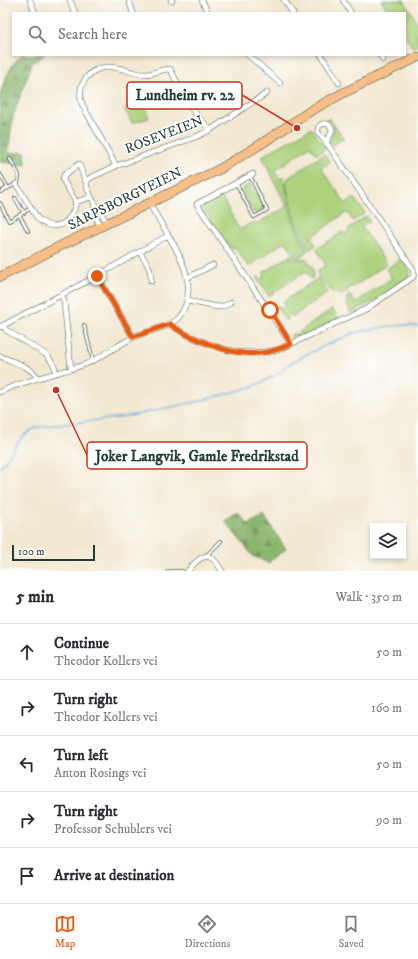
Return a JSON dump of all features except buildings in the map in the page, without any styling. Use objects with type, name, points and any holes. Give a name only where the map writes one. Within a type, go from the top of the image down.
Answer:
[{"type":"highway","name":"SARPSBORGVEIEN","points":[[0,277],[148,202],[220,169],[312,110],[343,93],[418,57]]},
{"type":"street","points":[[30,0],[35,12]]},
{"type":"street","points":[[70,0],[75,12]]},
{"type":"street","points":[[129,0],[133,12]]},
{"type":"street","points":[[202,0],[208,12]]},
{"type":"street","points":[[284,0],[292,12]]},
{"type":"street","points":[[343,0],[351,12]]},
{"type":"street","points":[[249,56],[280,83]]},
{"type":"street","points":[[322,56],[339,83]]},
{"type":"street","points":[[116,166],[82,104],[80,96],[81,85],[85,78],[95,71],[110,67],[121,68],[143,74],[170,69],[191,108],[210,130]]},
{"type":"street","name":"ROSEVEIEN","points":[[86,182],[90,178],[116,166],[198,136],[210,130],[267,93]]},
{"type":"street","points":[[170,324],[179,331],[212,346],[235,352],[253,354],[278,350],[366,309],[413,277],[413,269],[326,142]]},
{"type":"street","points":[[16,184],[38,219],[50,226],[56,226],[68,220],[72,215],[76,202],[63,180],[64,175],[79,164],[87,189],[94,203],[96,218],[104,224]]},
{"type":"street","points":[[251,175],[197,204],[291,344]]},
{"type":"street","points":[[76,202],[91,197]]},
{"type":"street","points":[[0,392],[38,378],[94,361],[133,337],[170,324],[178,318],[187,301],[187,278],[182,264],[148,202]]},
{"type":"street","points":[[56,373],[54,365],[47,355],[1,326],[97,276],[167,236]]},
{"type":"street","points":[[140,252],[149,266],[152,274],[151,281]]},
{"type":"street","points":[[187,278],[213,265]]},
{"type":"street","points":[[97,276],[133,337]]},
{"type":"street","points":[[62,294],[72,368]]},
{"type":"street","points":[[187,301],[218,307],[224,306],[231,302]]},
{"type":"street","points":[[0,356],[27,368],[35,373],[38,378]]},
{"type":"street","points":[[188,571],[197,560],[206,556],[214,560],[222,571]]},
{"type":"lane","points":[[0,192],[18,183],[19,175],[10,159]]},
{"type":"lane","points":[[0,174],[8,188]]},
{"type":"lane","points":[[236,183],[254,217],[267,210],[251,175]]},
{"type":"lane","points":[[15,198],[24,213]]},
{"type":"lane","points":[[0,203],[9,221],[31,208]]},
{"type":"lane","points":[[19,216],[28,231]]},
{"type":"lane","points":[[84,325],[94,361]]},
{"type":"lane","points":[[206,556],[221,541]]},
{"type":"lane","points":[[168,571],[182,571]]},
{"type":"green space","points":[[381,0],[404,0],[418,24],[418,46],[413,48],[406,38],[406,12],[389,12]]},
{"type":"green space","points":[[22,56],[43,56],[32,63],[13,116],[8,153],[25,152],[26,165],[0,162],[0,97],[5,80],[11,68]]},
{"type":"green space","points":[[130,104],[144,104],[149,118],[132,123],[125,110]]},
{"type":"green space","points":[[329,118],[344,138],[334,145],[330,142],[334,129],[331,123],[326,120]]},
{"type":"green space","points":[[312,128],[316,136],[325,145],[324,150],[316,154],[310,146],[274,171],[280,179],[284,176],[292,215],[298,233],[307,251],[299,258],[288,257],[293,253],[295,256],[298,254],[296,251],[294,253],[285,241],[249,267],[235,247],[231,249],[202,209],[202,204],[220,194],[239,229],[254,221],[256,224],[287,207],[262,156]]},
{"type":"green space","points":[[324,154],[330,162],[321,168],[346,204],[354,198],[365,213],[353,221],[347,212],[311,237],[316,245],[309,250],[297,226],[286,182],[288,178]]},
{"type":"green space","points":[[250,184],[264,208],[256,213],[253,212],[242,189]]},
{"type":"green space","points":[[366,216],[370,221],[361,226],[387,264],[353,287],[347,289],[348,292],[338,294],[326,286],[317,273],[317,271],[326,265],[316,249],[343,232],[345,234],[349,231],[348,229]]},
{"type":"green space","points":[[286,258],[295,260],[306,258],[313,269],[313,277],[311,279],[306,271],[269,296],[256,278],[258,277],[261,279],[265,276],[263,273]]},
{"type":"green space","points":[[402,258],[410,269],[409,277],[379,298],[353,312],[350,312],[347,304],[347,297],[350,295],[355,303],[392,278],[386,269]]},
{"type":"green space","points":[[318,278],[327,293],[292,317],[291,314],[286,317],[288,320],[286,321],[276,307],[278,306],[281,309],[285,306],[283,302]]},
{"type":"green space","points":[[332,309],[339,319],[295,339],[290,336],[294,333],[295,335]]},
{"type":"green space","points":[[238,513],[248,524],[264,516],[286,549],[268,563],[253,556],[225,521]]},
{"type":"waterway","points":[[0,467],[24,435],[38,427],[125,417],[200,401],[252,387],[274,376],[303,356],[353,333],[390,326],[418,326]]},
{"type":"place","name":"Lundheim rv. 22","points":[[297,128]]},
{"type":"place","name":"Joker Langvik, Gamle Fredrikstad","points":[[56,390]]},
{"type":"route","points":[[97,276],[133,337],[170,324],[179,331],[212,346],[235,352],[253,354],[278,350],[291,344],[270,310]]}]
